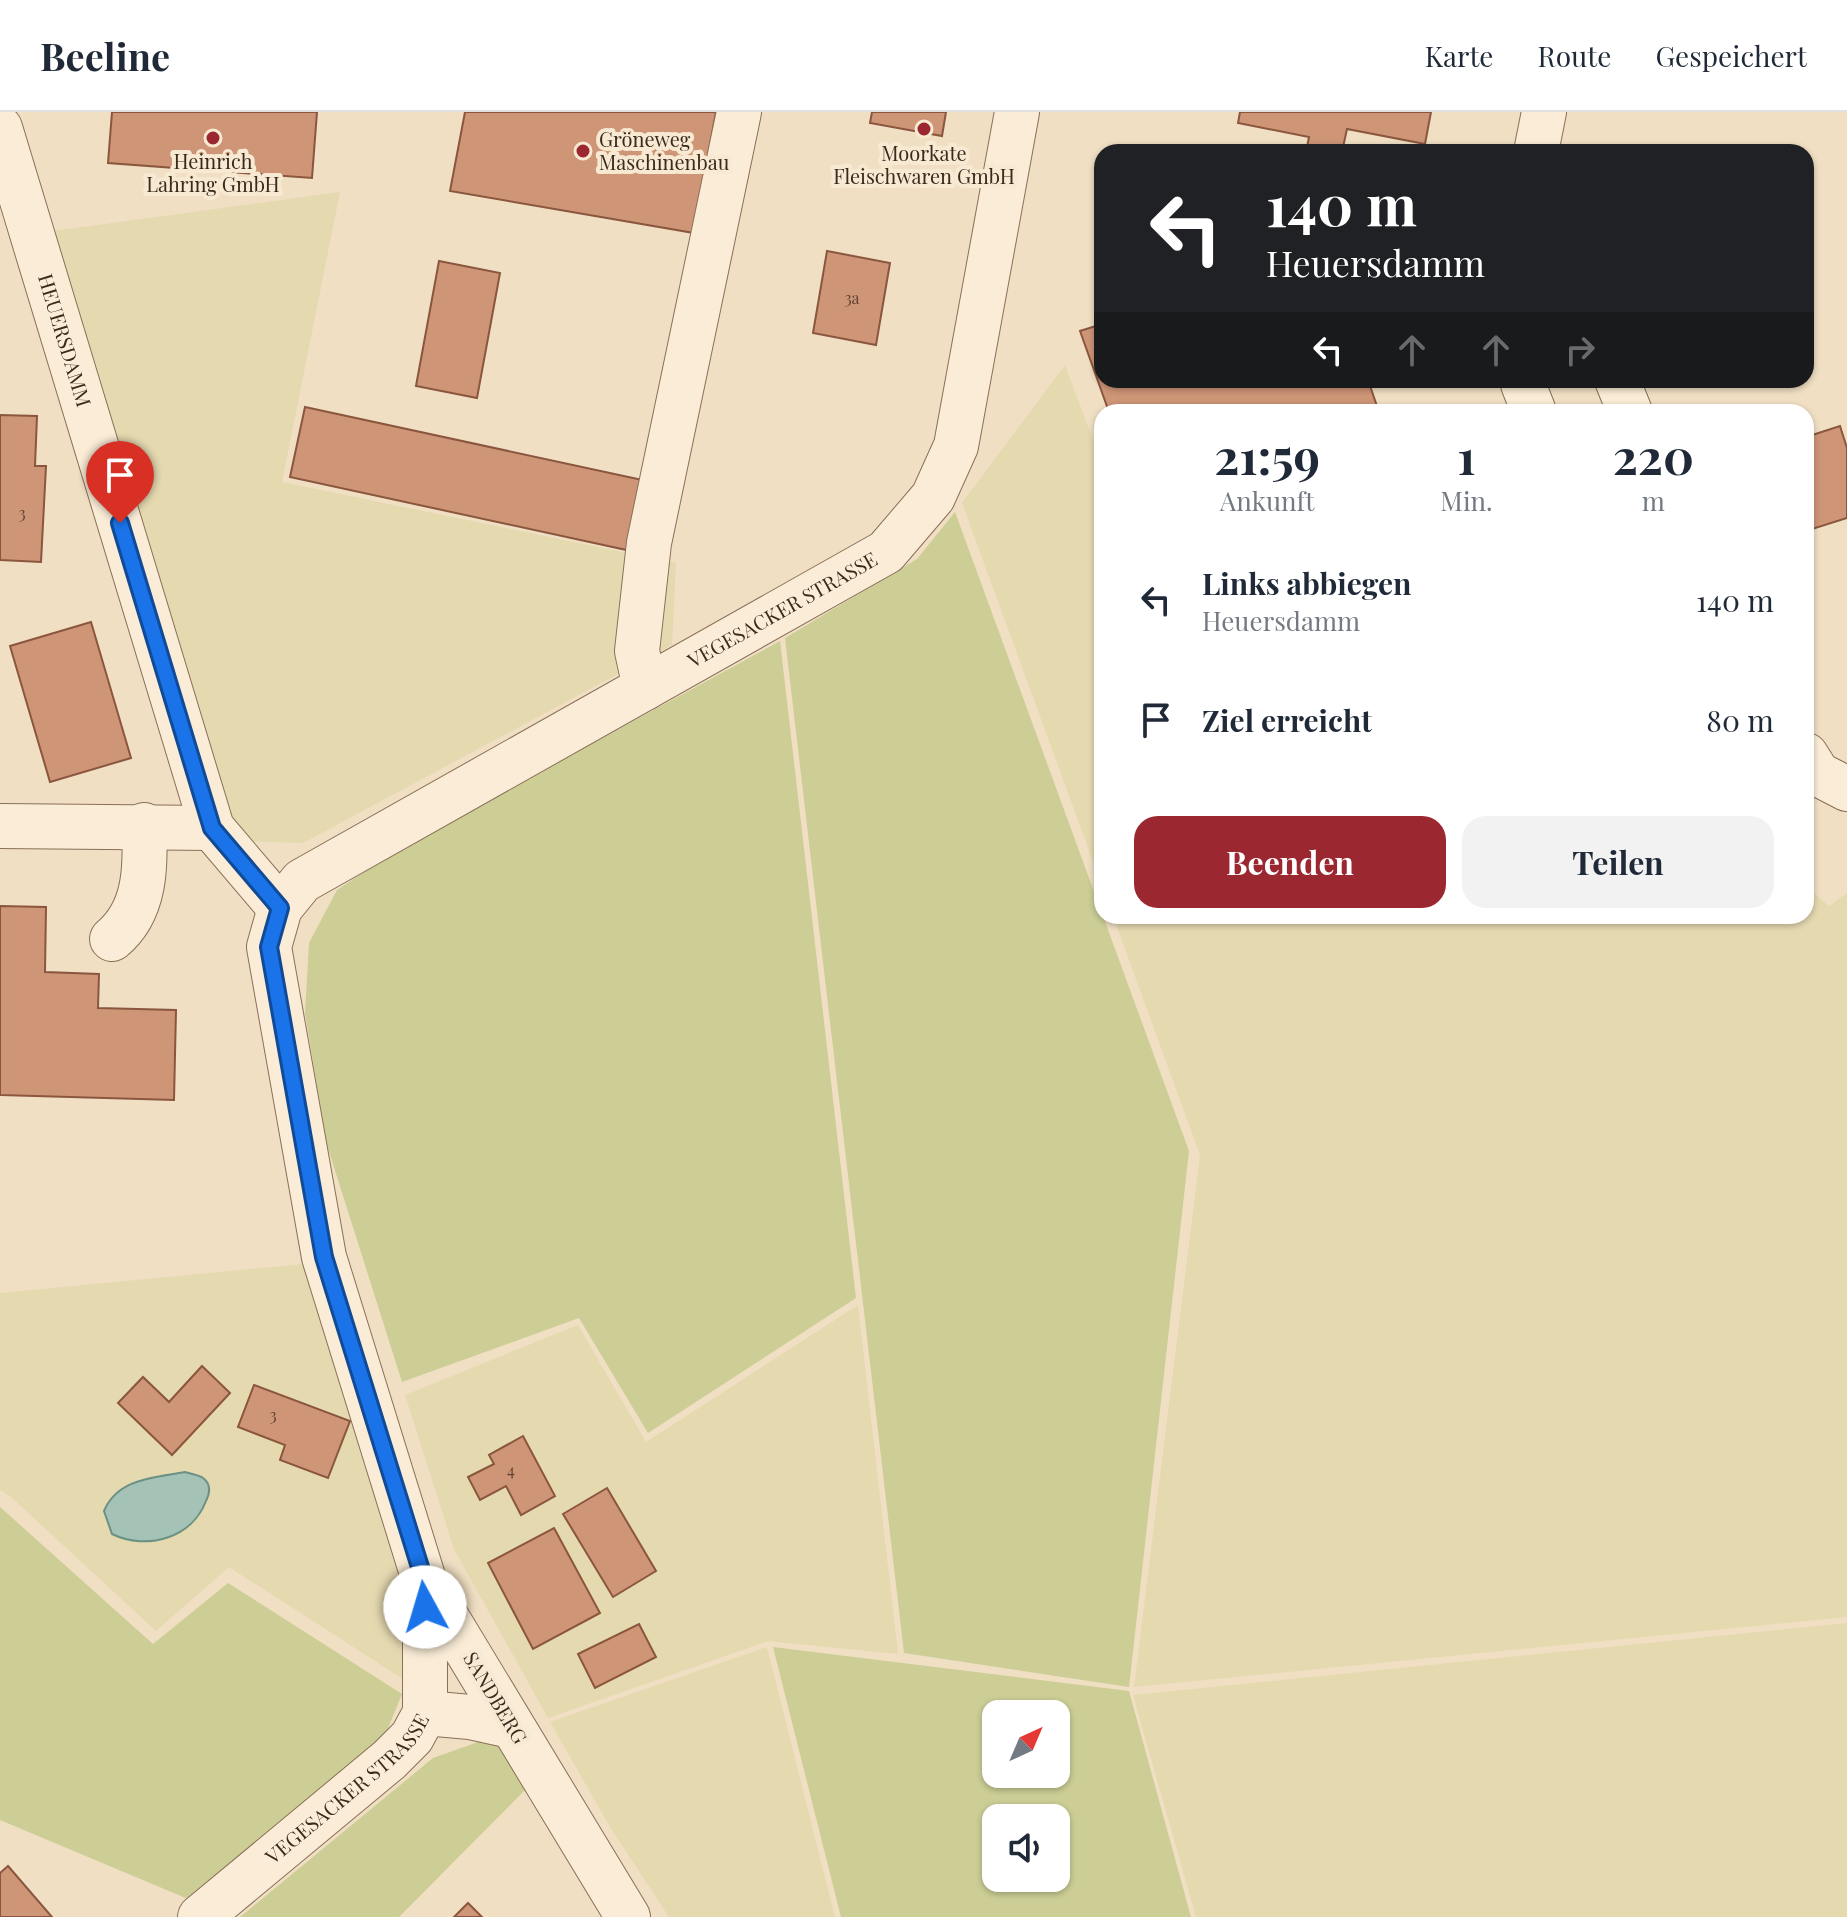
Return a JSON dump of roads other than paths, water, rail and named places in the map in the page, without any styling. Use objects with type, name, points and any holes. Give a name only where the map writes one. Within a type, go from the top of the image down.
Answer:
[{"type":"street","points":[[645,688],[637,651],[649,543],[739,112]]},
{"type":"street","name":"VEGESACKER STRASSE","points":[[280,908],[302,881],[886,552],[933,497],[956,446],[1017,112]]},
{"type":"street","points":[[1538,144],[1544,112]]},
{"type":"street","name":"HEUERSDAMM","points":[[0,128],[212,828],[280,908]]},
{"type":"street","points":[[1814,768],[1818,774],[1847,789]]},
{"type":"street","points":[[112,939],[127,927],[141,893],[144,825]]},
{"type":"street","points":[[0,826],[212,828]]},
{"type":"street","name":"SANDBERG","points":[[280,908],[269,947],[324,1257],[424,1580],[628,1917]]},
{"type":"street","name":"VEGESACKER STRASSE","points":[[200,1917],[389,1760],[412,1737],[425,1713],[424,1580]]},
{"type":"street","points":[[425,1713],[470,1717],[511,1726]]},
{"type":"place","name":"Moorkate Fleischwaren GmbH","points":[[924,129]]},
{"type":"place","name":"Heinrich Lahring GmbH","points":[[213,138]]},
{"type":"place","name":"Gröneweg Maschinenbau","points":[[583,151]]}]
